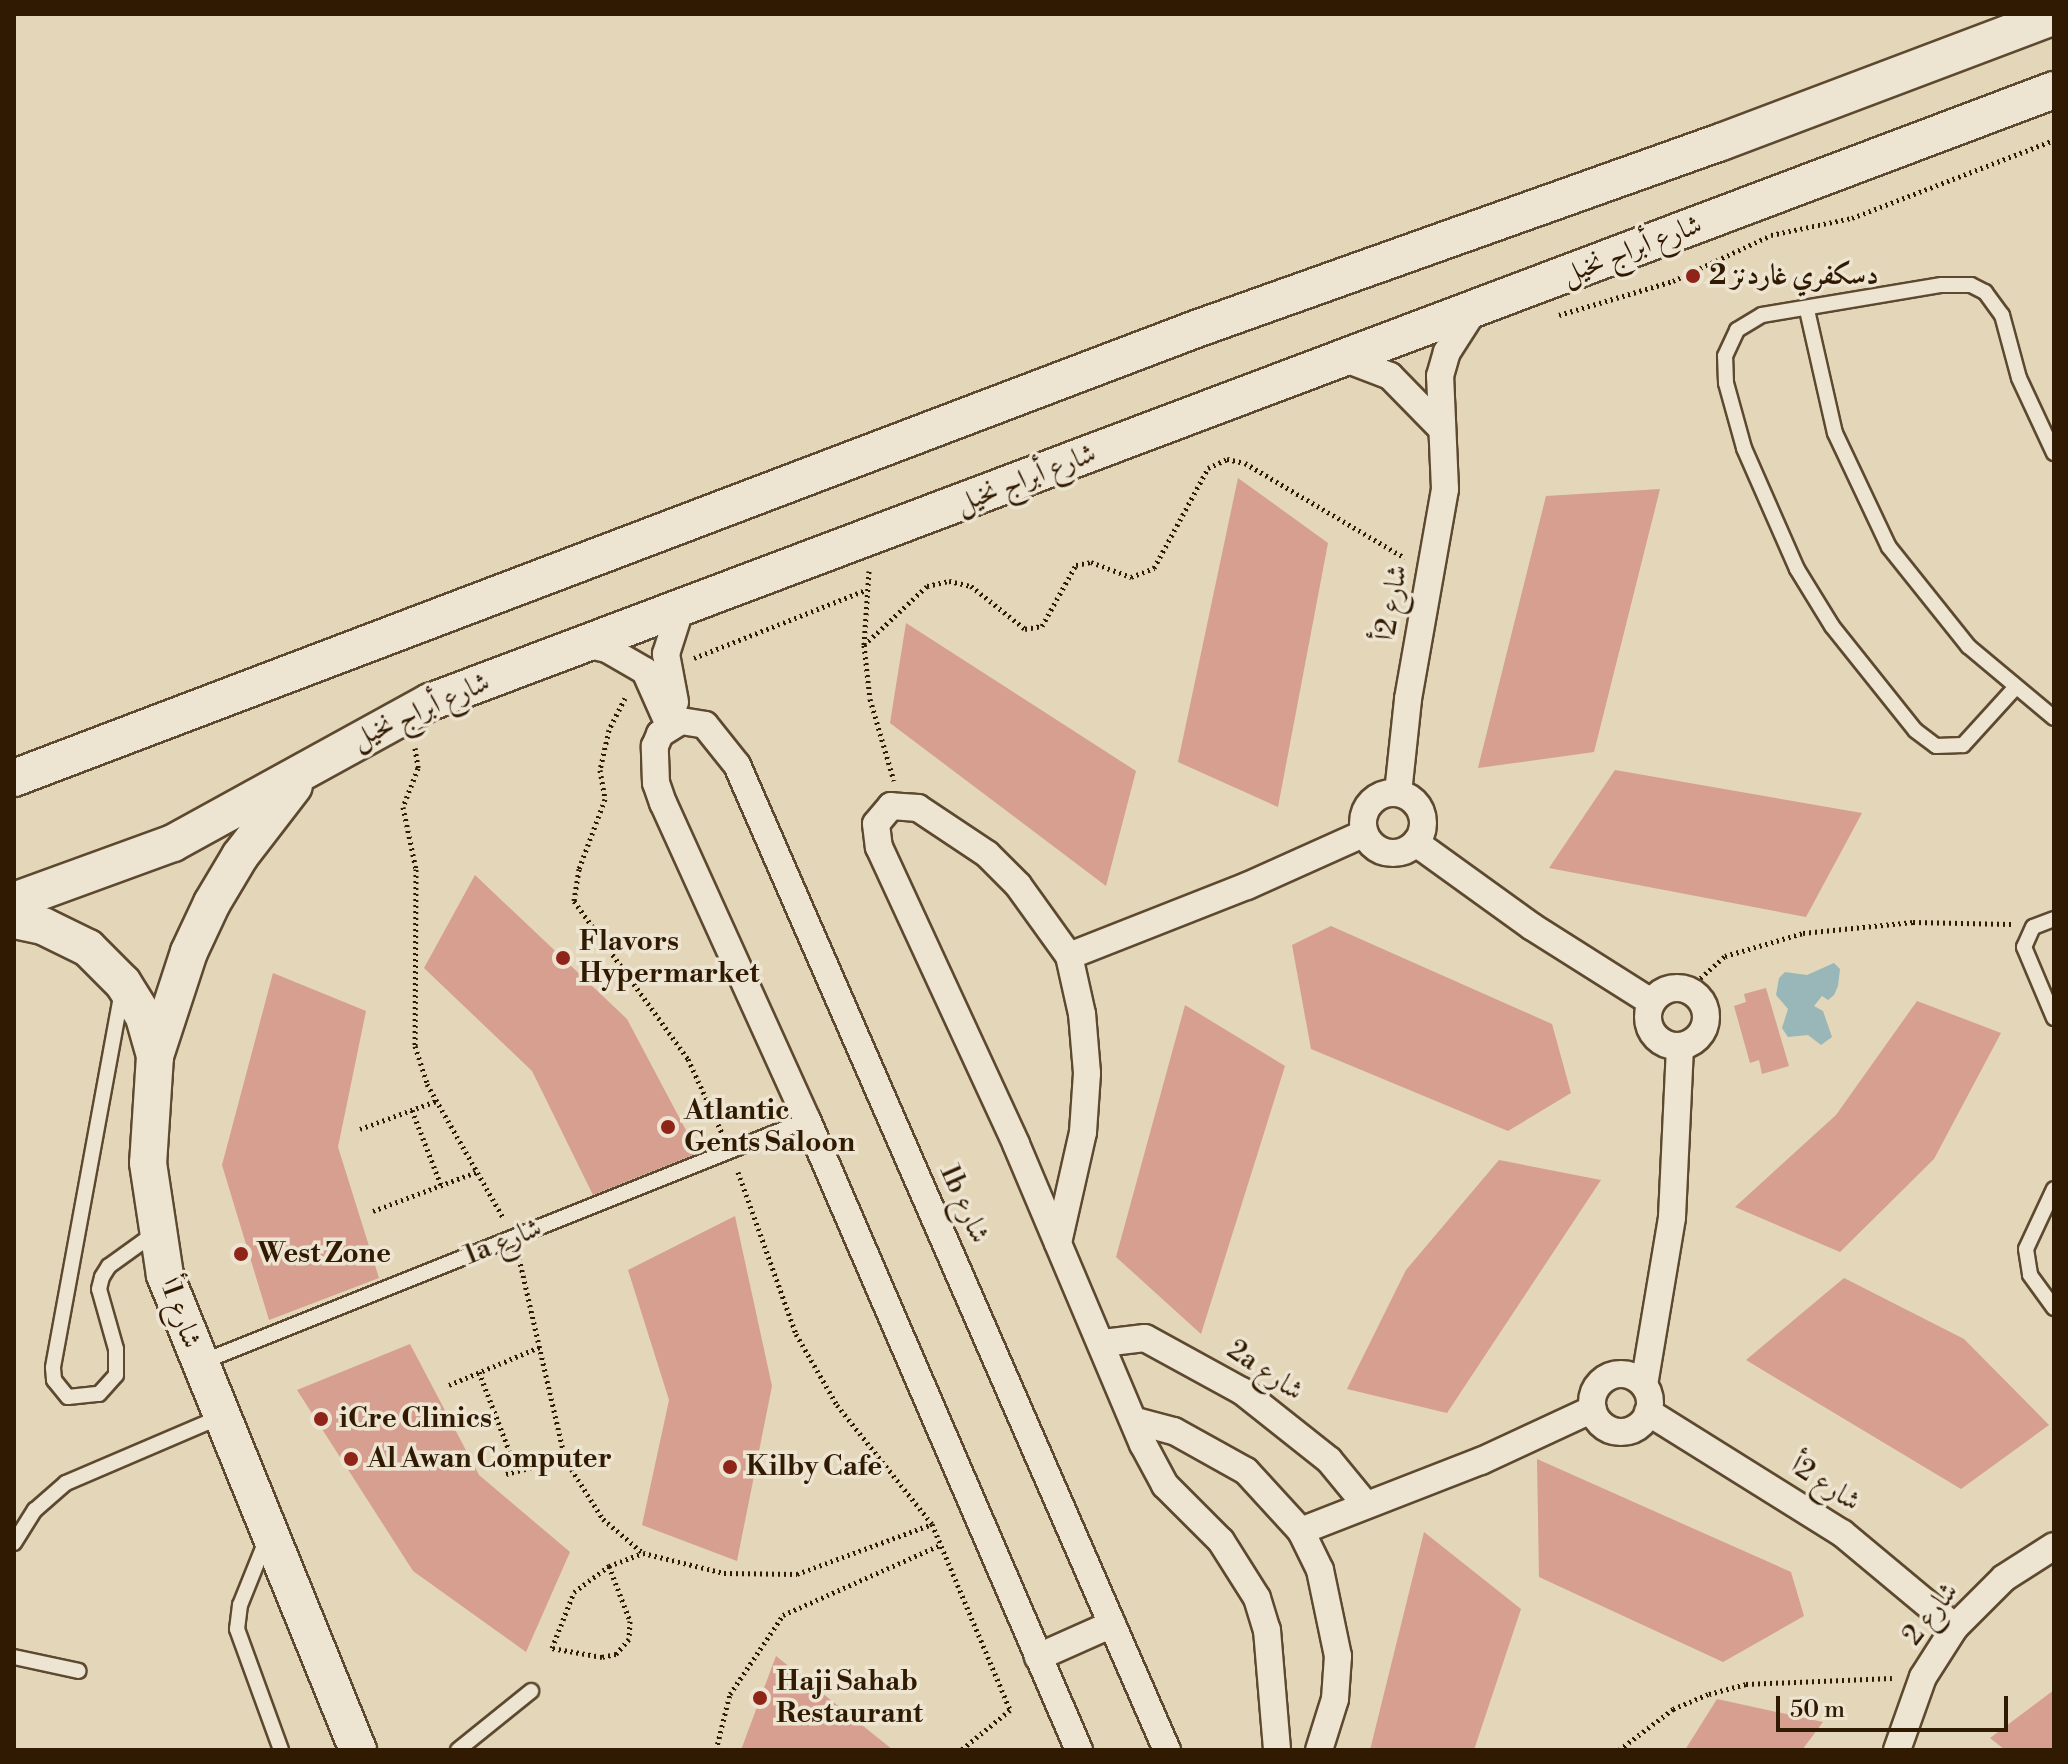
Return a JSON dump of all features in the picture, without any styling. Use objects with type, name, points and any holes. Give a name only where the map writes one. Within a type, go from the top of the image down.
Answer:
[{"type":"street","points":[[14,778],[1181,334],[1721,142],[2054,16]]},
{"type":"street","name":"شارع أبراج نخيل","points":[[14,901],[173,843],[308,771],[399,717],[681,607],[2054,90]]},
{"type":"street","name":"شارع 2أ","points":[[1398,793],[1445,489],[1439,426],[1440,376],[1459,330],[1474,310]]},
{"type":"street","points":[[1346,359],[1390,376],[1439,426]]},
{"type":"street","points":[[681,607],[669,638],[661,681],[675,723],[655,746],[656,783],[807,1120],[1079,1750]]},
{"type":"street","points":[[585,644],[627,658],[661,681]]},
{"type":"street","name":"1b شارع","points":[[675,723],[705,725],[737,765],[1167,1750]]},
{"type":"street","points":[[155,1056],[184,965],[212,903],[272,811],[308,771]]},
{"type":"street","points":[[1398,793],[1414,801],[1423,816],[1416,843],[1392,853],[1375,848],[1365,833],[1370,804],[1398,793]]},
{"type":"street","points":[[1058,1243],[1083,1132],[1087,1073],[1082,1014],[1069,956],[1018,885],[987,854],[953,827],[903,804],[882,813],[875,835],[1165,1485],[1221,1541],[1257,1598],[1267,1630],[1277,1750]]},
{"type":"street","points":[[1069,956],[1260,881],[1365,833]]},
{"type":"street","points":[[1416,843],[1651,1002]]},
{"type":"street","name":"شارع 1أ","points":[[14,920],[43,926],[88,948],[123,983],[144,1017],[155,1056],[148,1139],[156,1233],[178,1316],[358,1750]]},
{"type":"street","points":[[1667,989],[1687,990],[1703,1004],[1705,1026],[1691,1043],[1680,1046],[1652,1034],[1651,1002],[1667,989]]},
{"type":"street","points":[[1644,1385],[1625,1374],[1614,1374],[1597,1387],[1593,1409],[1597,1420],[1619,1432],[1642,1423],[1648,1412],[1644,1385],[1672,1217],[1680,1046]]},
{"type":"street","name":"2a شارع","points":[[1103,1343],[1133,1336],[1152,1341],[1242,1391],[1329,1460],[1366,1505]]},
{"type":"street","points":[[1301,1531],[1593,1409]]},
{"type":"street","name":"شارع 2أ","points":[[1648,1412],[1842,1533],[1955,1627]]},
{"type":"street","points":[[1136,1421],[1174,1431],[1235,1463],[1276,1498],[1301,1531],[1333,1612],[1338,1656],[1335,1699],[1319,1750]]},
{"type":"street","name":"شارع 2","points":[[1897,1750],[1923,1677],[1955,1627],[2004,1578],[2054,1546]]},
{"type":"street","points":[[1038,1657],[1112,1624]]},
{"type":"lane","points":[[2014,689],[1963,745],[1950,748],[1924,740],[1832,626],[1797,569],[1744,448],[1725,356],[1737,330],[1748,321],[1957,283],[1985,292],[2002,315],[2019,378],[2054,453]]},
{"type":"lane","points":[[1807,310],[1835,433],[1889,547],[1926,599],[2014,689],[2054,718]]},
{"type":"lane","points":[[2054,919],[2033,927],[2026,937],[2025,958],[2054,1018]]},
{"type":"lane","points":[[123,983],[53,1368],[54,1380],[68,1397],[99,1394],[116,1375],[116,1349],[99,1289],[102,1277],[109,1266],[156,1233]]},
{"type":"lane","name":"1a شارع","points":[[198,1364],[807,1120]]},
{"type":"lane","points":[[2054,1189],[2026,1249],[2030,1275],[2054,1308]]},
{"type":"lane","points":[[14,1543],[35,1510],[66,1483],[220,1417]]},
{"type":"lane","points":[[268,1533],[240,1605],[237,1629],[281,1750]]},
{"type":"lane","points":[[14,1657],[79,1671]]},
{"type":"lane","points":[[458,1750],[531,1691]]},
{"type":"path","points":[[1548,318],[1673,281],[1771,235],[1852,218],[2054,140]]},
{"type":"path","points":[[864,645],[927,586],[949,581],[971,586],[1025,629],[1042,626],[1082,562],[1131,577],[1154,568],[1208,468],[1227,459],[1245,463],[1430,573]]},
{"type":"path","points":[[875,536],[866,590],[864,645],[883,753],[903,804]]},
{"type":"path","points":[[866,590],[698,656],[661,681],[627,694],[609,730],[600,770],[605,799],[579,869],[574,901],[688,1059],[730,1151],[796,1334],[837,1405],[932,1524],[1010,1710],[961,1750]]},
{"type":"path","points":[[399,717],[415,748],[418,768],[403,807],[416,869],[413,1026],[420,1065],[436,1101],[479,1171],[512,1238],[565,1459],[603,1519],[643,1553],[724,1573],[797,1574],[932,1524]]},
{"type":"path","points":[[1687,990],[1725,956],[1803,933],[1899,923],[1996,921],[2014,925],[2026,937]]},
{"type":"path","points":[[360,1129],[436,1101]]},
{"type":"path","points":[[412,1110],[441,1185]]},
{"type":"path","points":[[373,1211],[479,1171]]},
{"type":"path","points":[[449,1385],[540,1347]]},
{"type":"path","points":[[479,1372],[517,1471]]},
{"type":"path","points":[[506,1474],[565,1459]]},
{"type":"path","points":[[716,1750],[730,1694],[783,1615],[940,1545]]},
{"type":"path","points":[[609,1566],[630,1621],[629,1639],[616,1654],[602,1657],[552,1648],[574,1592],[609,1566],[643,1553]]},
{"type":"path","points":[[1619,1750],[1673,1709],[1746,1684],[1923,1677]]},
{"type":"water","points":[[1834,963],[1840,969],[1834,995],[1828,1000],[1822,996],[1814,1006],[1823,1011],[1832,1037],[1821,1045],[1808,1035],[1788,1037],[1782,1028],[1788,1009],[1776,995],[1779,978],[1785,972],[1807,975]]},
{"type":"building","points":[[1238,478],[1328,543],[1278,807],[1178,762]]},
{"type":"building","points":[[1660,489],[1594,752],[1478,768],[1546,496]]},
{"type":"building","points":[[906,623],[1136,771],[1106,886],[890,723]]},
{"type":"building","points":[[1615,770],[1862,813],[1806,917],[1549,868]]},
{"type":"building","points":[[475,875],[627,1019],[698,1153],[593,1195],[532,1071],[424,968]]},
{"type":"building","points":[[1331,926],[1552,1024],[1571,1093],[1508,1131],[1311,1049],[1292,945]]},
{"type":"building","points":[[273,973],[366,1011],[338,1147],[379,1278],[269,1320],[222,1165]]},
{"type":"building","points":[[1766,988],[1789,1066],[1762,1074],[1759,1060],[1750,1063],[1734,1006],[1746,1002],[1744,994]]},
{"type":"building","points":[[1917,1001],[2001,1033],[1934,1159],[1840,1252],[1735,1207],[1836,1115]]},
{"type":"building","points":[[1185,1005],[1285,1066],[1201,1334],[1116,1257]]},
{"type":"building","points":[[1499,1160],[1601,1180],[1447,1413],[1347,1389],[1406,1270]]},
{"type":"building","points":[[735,1216],[772,1386],[737,1561],[642,1525],[669,1400],[628,1270]]},
{"type":"building","points":[[1844,1278],[1964,1339],[2049,1425],[1961,1489],[1746,1360]]},
{"type":"building","points":[[410,1344],[479,1475],[570,1552],[526,1652],[413,1571],[297,1390]]},
{"type":"building","points":[[1537,1459],[1791,1572],[1804,1616],[1723,1662],[1539,1577]]},
{"type":"building","points":[[1424,1532],[1521,1609],[1474,1750],[1370,1750]]},
{"type":"building","points":[[776,1656],[893,1750],[741,1750]]},
{"type":"building","points":[[2054,1690],[2054,1750],[2005,1750],[1990,1738]]},
{"type":"building","points":[[1717,1699],[1823,1722],[1802,1750],[1685,1750]]},
{"type":"place","name":"دسكفري غاردنز 2","points":[[1693,276]]},
{"type":"place","name":"Flavors Hypermarket","points":[[563,958]]},
{"type":"place","name":"Atlantic Gents Saloon","points":[[668,1127]]},
{"type":"place","name":"West Zone","points":[[241,1254]]},
{"type":"place","name":"iCre Clinics","points":[[321,1419]]},
{"type":"place","name":"Al Awan Computer","points":[[351,1459]]},
{"type":"place","name":"Kilby Cafe","points":[[730,1467]]},
{"type":"place","name":"Haji Sahab Restaurant","points":[[760,1698]]}]
